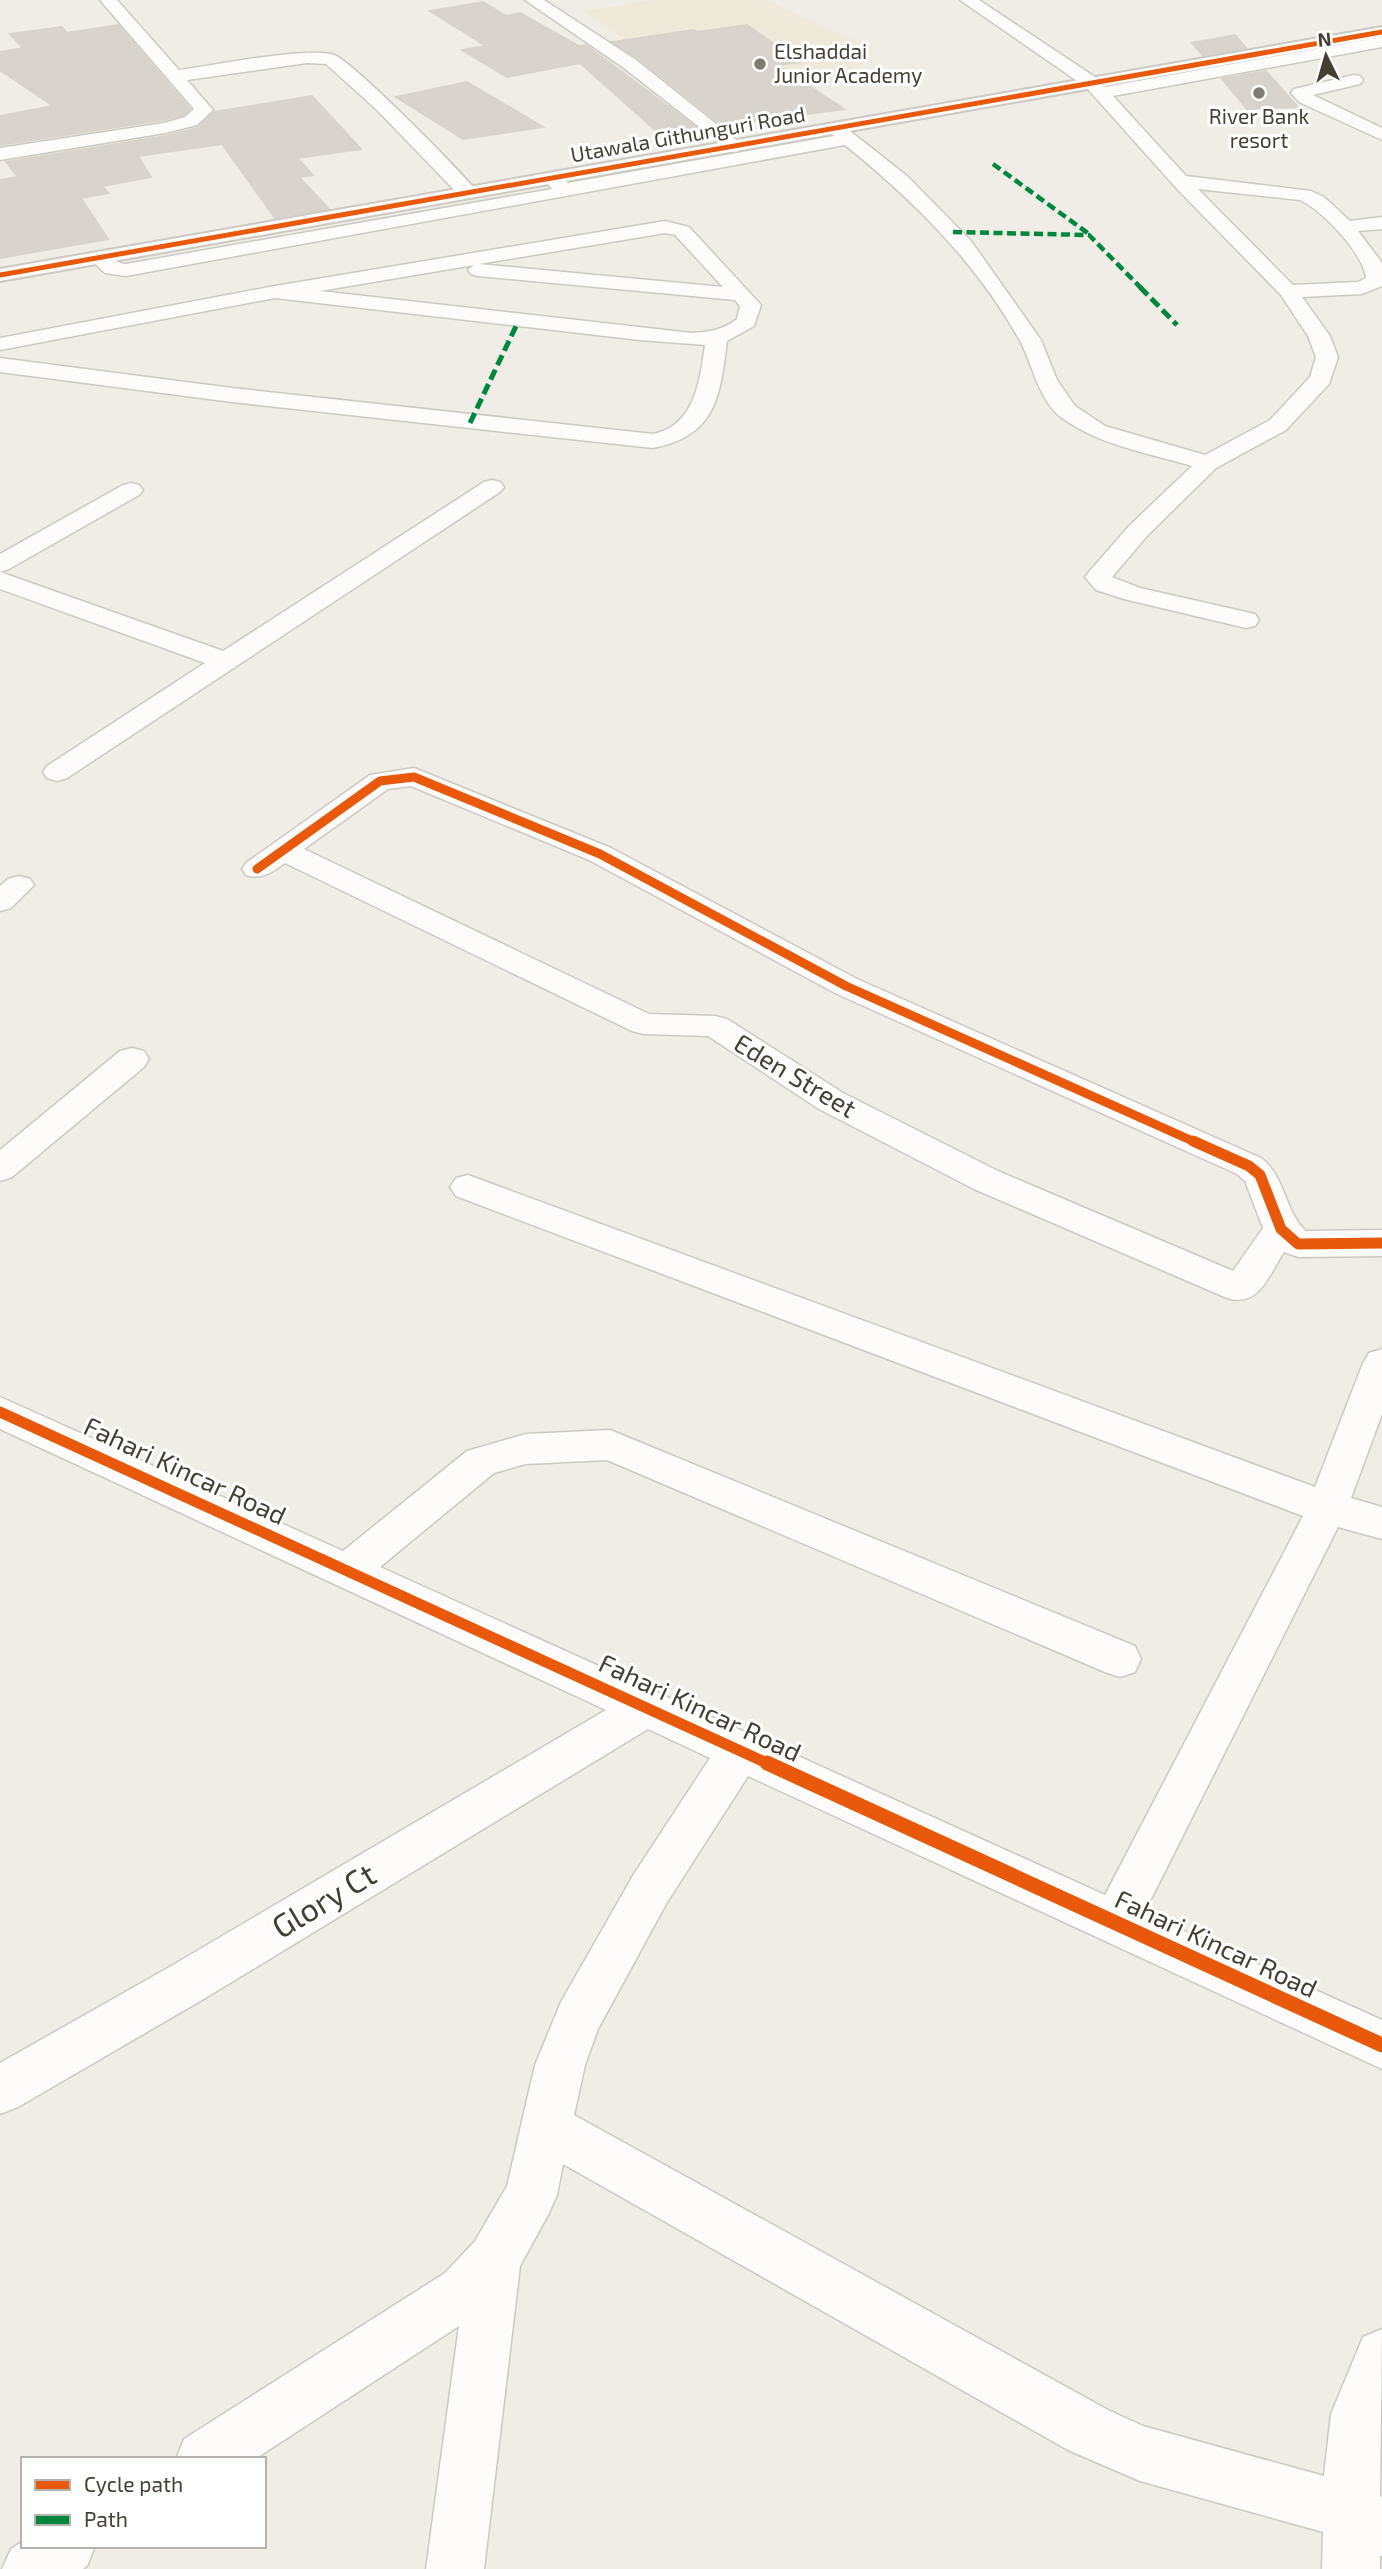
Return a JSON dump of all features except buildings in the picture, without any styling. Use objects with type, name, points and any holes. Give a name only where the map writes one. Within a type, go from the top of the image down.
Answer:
[{"type":"street","points":[[0,154],[191,121],[204,110],[108,0]]},
{"type":"street","points":[[533,0],[630,64],[736,147]]},
{"type":"street","points":[[968,0],[1096,88],[1181,181],[1288,291],[1319,336],[1327,357],[1321,379],[1278,425],[1208,463],[1138,531],[1098,577],[1105,585],[1133,594],[1246,620]]},
{"type":"street","name":"Utawala Githunguri Road","points":[[266,236],[392,206],[468,193],[560,184],[736,147],[841,134],[1382,32]]},
{"type":"street","points":[[1096,88],[1382,42]]},
{"type":"street","points":[[1304,55],[1354,80]]},
{"type":"street","points":[[176,76],[307,58],[331,59],[384,107],[468,193]]},
{"type":"street","points":[[1373,78],[1300,93],[1305,98],[1382,135]]},
{"type":"street","points":[[0,275],[99,258],[112,269],[127,270],[266,236],[427,218],[562,193],[560,184],[841,134],[900,180],[964,245],[1030,340],[1046,380],[1067,411],[1097,430],[1208,463]]},
{"type":"street","points":[[1181,181],[1304,195],[1317,201],[1345,227],[1374,268],[1377,281],[1362,288],[1288,291]]},
{"type":"street","points":[[275,292],[472,284],[651,228],[674,228],[682,231],[751,305],[747,322],[734,333],[717,338],[665,336],[518,322],[472,284],[449,238],[427,218],[392,206]]},
{"type":"street","points":[[1345,227],[1382,223]]},
{"type":"street","points":[[0,344],[275,292],[472,284],[743,295]]},
{"type":"street","points":[[0,365],[457,421],[661,441],[676,438],[699,412],[710,385],[717,338]]},
{"type":"street","points":[[57,772],[492,487]]},
{"type":"street","points":[[0,564],[131,491]]},
{"type":"street","points":[[0,580],[224,661]]},
{"type":"street","name":"Eden Street","points":[[414,777],[600,854],[846,986],[1249,1166],[1260,1175],[1281,1229],[1240,1289],[986,1180],[831,1101],[715,1026],[644,1024],[270,860],[380,782],[414,777]]},
{"type":"street","points":[[0,1169],[132,1059]]},
{"type":"street","points":[[468,1187],[1326,1507],[1382,1523]]},
{"type":"street","points":[[1281,1229],[1298,1244],[1382,1243]]},
{"type":"street","points":[[1115,1923],[1326,1507],[1382,1363]]},
{"type":"street","name":"Fahari Kincar Road","points":[[0,1412],[1382,2045]]},
{"type":"street","points":[[347,1571],[481,1462],[526,1449],[610,1445],[1119,1659]]},
{"type":"street","name":"Glory Ct","points":[[0,2090],[190,1981],[646,1708]]},
{"type":"street","points":[[207,2457],[464,2292],[494,2260],[531,2195],[560,2065],[578,2018],[650,1889],[740,1751]]},
{"type":"street","points":[[546,2127],[1087,2430],[1140,2452],[1367,2520]]},
{"type":"street","points":[[455,2569],[494,2260]]},
{"type":"street","points":[[1351,2569],[1367,2520],[1352,2460],[1359,2414],[1382,2356]]},
{"type":"street","points":[[31,2569],[64,2548]]},
{"type":"shaded area","name":"Elshaddai Junior Academy","points":[[654,0],[768,0],[874,50],[851,77],[708,100],[584,11]]},
{"type":"marked path","points":[[993,164],[1089,234]]},
{"type":"marked path","points":[[953,232],[1089,235],[1177,325]]},
{"type":"marked path","points":[[470,423],[518,322]]},
{"type":"cycle path","points":[[0,275],[1382,32]]},
{"type":"cycle path","points":[[257,869],[380,781],[414,777],[600,854],[846,986],[1249,1166],[1260,1175],[1281,1229],[1298,1244],[1382,1243]]},
{"type":"cycle path","points":[[0,1412],[1382,2045]]},
{"type":"place","name":"Elshaddai Junior Academy","points":[[760,64]]},
{"type":"place","name":"River Bank resort","points":[[1259,93]]}]
